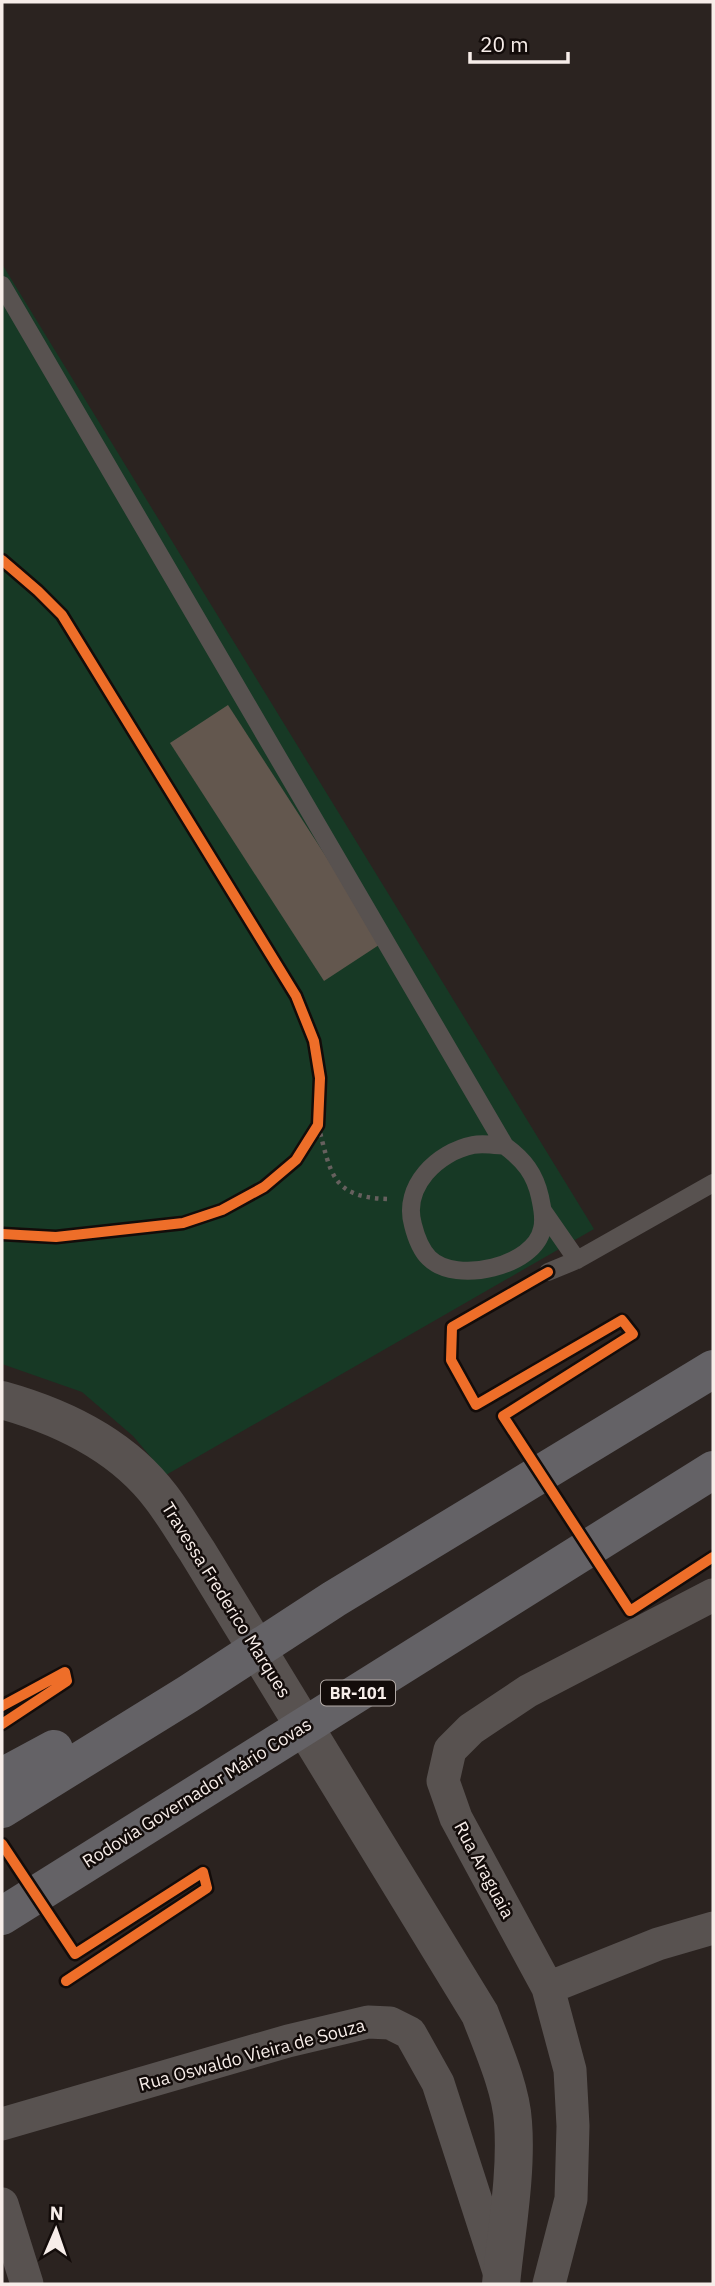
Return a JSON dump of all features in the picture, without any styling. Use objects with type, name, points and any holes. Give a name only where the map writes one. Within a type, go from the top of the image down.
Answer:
[{"type":"highway","points":[[2,1809],[188,1694],[334,1599],[713,1369]]},
{"type":"highway","name":"Rodovia Governador Mário Covas","points":[[2,1916],[713,1470]]},
{"type":"highway","points":[[2,1777],[147,1701],[188,1694]]},
{"type":"main road","name":"Travessa Frederico Marques","points":[[2,1401],[38,1410],[78,1428],[119,1454],[160,1495],[197,1551],[480,2014],[500,2069],[513,2121],[513,2164],[505,2283]]},
{"type":"street","name":"Rua Araguaia","points":[[549,2284],[571,2199],[573,2126],[570,2070],[548,1988],[456,1818],[443,1781],[450,1750],[471,1729],[528,1691],[713,1595]]},
{"type":"street","points":[[548,1988],[657,1944],[713,1928]]},
{"type":"street","name":"Rua Oswaldo Vieira de Souza","points":[[2,2124],[288,2041],[368,2022],[390,2023],[410,2033],[438,2083],[505,2283]]},
{"type":"street","points":[[2,2204],[27,2284]]},
{"type":"lane","points":[[2,285],[505,1146],[521,1158],[533,1174],[543,1211],[542,1231],[532,1247],[504,1265],[478,1271],[459,1272],[430,1259],[417,1240],[411,1219],[419,1180],[433,1165],[452,1152],[476,1144],[505,1146]]},
{"type":"lane","points":[[548,1272],[577,1259],[713,1183]]},
{"type":"lane","points":[[543,1211],[577,1259]]},
{"type":"path","points":[[311,1137],[318,1120]]},
{"type":"path","points":[[318,1120],[333,1177],[348,1190],[373,1198],[413,1200]]},
{"type":"path","points":[[2,1706],[65,1672],[67,1681],[2,1724]]},
{"type":"path","points":[[2,1844],[24,1877]]},
{"type":"path","points":[[53,1921],[75,1954],[203,1872],[206,1888],[66,1981]]},
{"type":"green space","points":[[2,264],[594,1229],[166,1475],[133,1436],[82,1392],[2,1364]]},
{"type":"building","points":[[228,705],[382,943],[324,981],[170,743]]},
{"type":"cycle path","points":[[2,560],[62,615],[296,996],[314,1041],[320,1078],[318,1125],[296,1160],[264,1187],[222,1210],[183,1223],[56,1237],[2,1234]]},
{"type":"cycle path","points":[[548,1272],[452,1327],[451,1360],[476,1405],[622,1320],[633,1334],[503,1416],[630,1611],[713,1557]]},
{"type":"cycle path","points":[[2,1706],[65,1672],[67,1681],[2,1724]]},
{"type":"cycle path","points":[[2,1844],[75,1954],[203,1872],[207,1888],[66,1981]]}]
